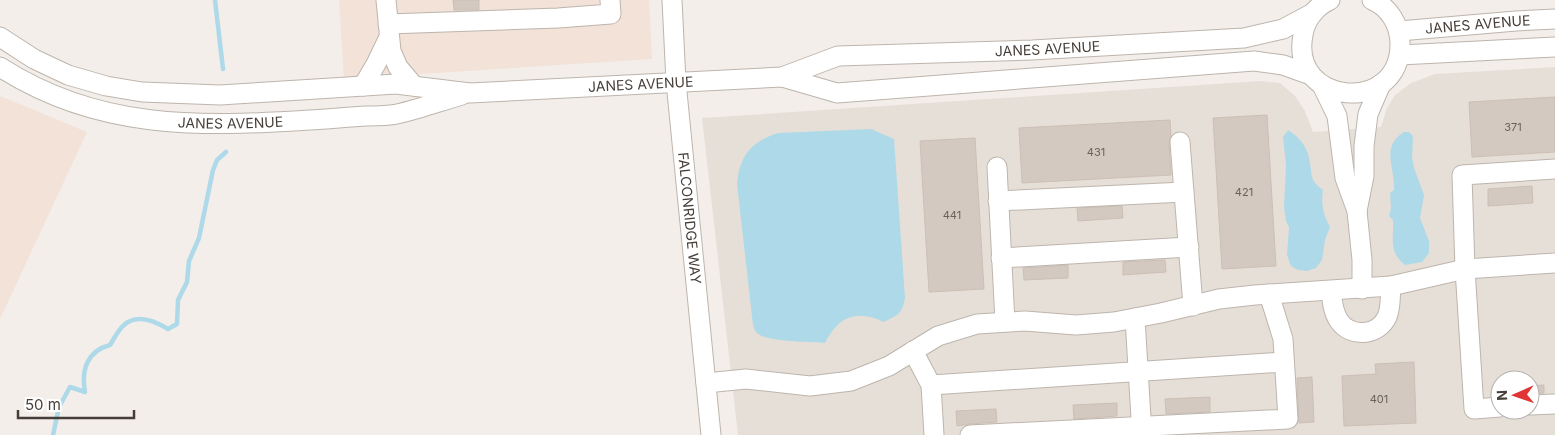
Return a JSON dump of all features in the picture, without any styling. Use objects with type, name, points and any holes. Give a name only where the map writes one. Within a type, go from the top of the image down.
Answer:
[{"type":"street","points":[[386,0],[391,51],[398,67],[414,86]]},
{"type":"street","points":[[388,31],[611,14],[610,0]]},
{"type":"street","name":"FALCONRIDGE WAY","points":[[672,0],[676,82],[711,435]]},
{"type":"street","name":"JANES AVENUE","points":[[0,37],[34,59],[68,74],[106,86],[142,92],[220,95],[396,84],[470,93],[782,77],[838,56],[1032,50],[1244,38],[1283,29],[1330,0]]},
{"type":"street","points":[[1372,0],[1378,2],[1391,15],[1399,31],[1400,55]]},
{"type":"street","name":"JANES AVENUE","points":[[1313,12],[1304,27],[1301,43],[1303,60],[1317,80]]},
{"type":"street","name":"JANES AVENUE","points":[[1399,31],[1555,19]]},
{"type":"street","points":[[363,86],[388,31]]},
{"type":"street","name":"JANES AVENUE","points":[[782,77],[837,93],[1254,61],[1284,65],[1317,80],[1336,92],[1352,95],[1368,92],[1381,84],[1393,71],[1400,55],[1555,47]]},
{"type":"street","name":"JANES AVENUE","points":[[0,67],[15,77],[57,97],[90,108],[126,117],[183,123],[252,124],[396,114],[470,93]]},
{"type":"street","points":[[1317,80],[1337,116],[1344,178],[1357,211],[1362,260],[1362,289]]},
{"type":"street","points":[[1357,211],[1364,176],[1364,143],[1368,114],[1381,84]]},
{"type":"street","points":[[1180,142],[1193,306]]},
{"type":"street","points":[[997,167],[1005,322]]},
{"type":"street","points":[[1490,408],[1474,409],[1465,269],[1462,175],[1555,169]]},
{"type":"street","points":[[998,201],[1184,192]]},
{"type":"street","points":[[1001,258],[1189,247]]},
{"type":"street","points":[[706,383],[746,379],[810,386],[851,381],[889,366],[938,336],[977,324],[1025,321],[1076,325],[1114,322],[1219,299],[1391,286],[1465,269],[1555,263]]},
{"type":"street","points":[[1331,291],[1335,313],[1339,321],[1346,328],[1364,333],[1382,325],[1387,317],[1390,307],[1391,286]]},
{"type":"street","points":[[970,435],[1141,431],[1288,419],[1283,339],[1269,294]]},
{"type":"street","points":[[1135,318],[1141,431]]},
{"type":"street","points":[[913,351],[931,385],[934,435]]},
{"type":"street","points":[[931,385],[1284,362]]},
{"type":"street","points":[[1540,405],[1555,404]]},
{"type":"shaded area","points":[[339,0],[649,0],[652,59],[344,79]]},
{"type":"shaded area","points":[[1555,67],[1555,435],[738,435],[702,118],[1260,81],[1280,83],[1295,96],[1305,111],[1313,132],[1381,127],[1387,108],[1395,95],[1411,83],[1435,74]]},
{"type":"shaded area","points":[[0,96],[87,132],[0,319]]},
{"type":"water","points":[[871,129],[894,139],[905,298],[901,311],[884,322],[865,316],[849,318],[836,326],[825,343],[779,340],[762,336],[756,332],[753,326],[737,184],[744,157],[754,145],[778,133]]},
{"type":"water","points":[[1288,130],[1299,138],[1306,149],[1313,179],[1323,190],[1323,209],[1330,227],[1325,240],[1322,260],[1316,268],[1307,271],[1298,270],[1291,266],[1287,255],[1289,227],[1284,207],[1286,165],[1283,137]]},
{"type":"water","points":[[1404,132],[1409,132],[1413,136],[1412,157],[1414,168],[1424,195],[1420,218],[1429,241],[1429,253],[1422,262],[1405,265],[1394,250],[1393,220],[1389,216],[1391,208],[1390,193],[1394,190],[1390,158],[1392,144]]},
{"type":"building","points":[[453,0],[479,0],[479,10],[454,10]]},
{"type":"building","points":[[1555,97],[1555,152],[1472,157],[1469,102]]},
{"type":"building","points":[[1267,115],[1276,266],[1222,269],[1213,118]]},
{"type":"building","points":[[1170,120],[1171,175],[1022,183],[1019,128]]},
{"type":"building","points":[[975,138],[984,289],[929,292],[920,141]]},
{"type":"building","points":[[1532,186],[1533,203],[1488,206],[1488,189]]},
{"type":"building","points":[[1122,206],[1123,218],[1078,221],[1077,208]]},
{"type":"building","points":[[1165,260],[1166,272],[1123,275],[1123,262]]},
{"type":"building","points":[[1068,265],[1068,278],[1024,280],[1023,268]]},
{"type":"building","points":[[1414,362],[1416,423],[1344,426],[1342,376],[1376,374],[1375,364]]},
{"type":"building","points":[[1312,377],[1314,422],[1299,423],[1297,378]]},
{"type":"building","points":[[1540,385],[1544,385],[1544,393],[1540,393]]},
{"type":"building","points":[[1210,397],[1210,412],[1166,414],[1165,399]]},
{"type":"building","points":[[1117,403],[1117,416],[1074,419],[1073,405]]},
{"type":"building","points":[[996,409],[997,422],[957,426],[956,411]]},
{"type":"waterway","points":[[215,0],[223,69]]},
{"type":"waterway","points":[[53,435],[59,407],[70,387],[85,392],[84,376],[87,362],[96,352],[110,345],[124,325],[135,319],[152,321],[168,329],[177,324],[178,300],[187,282],[189,261],[199,238],[213,170],[217,160],[226,152]]}]
